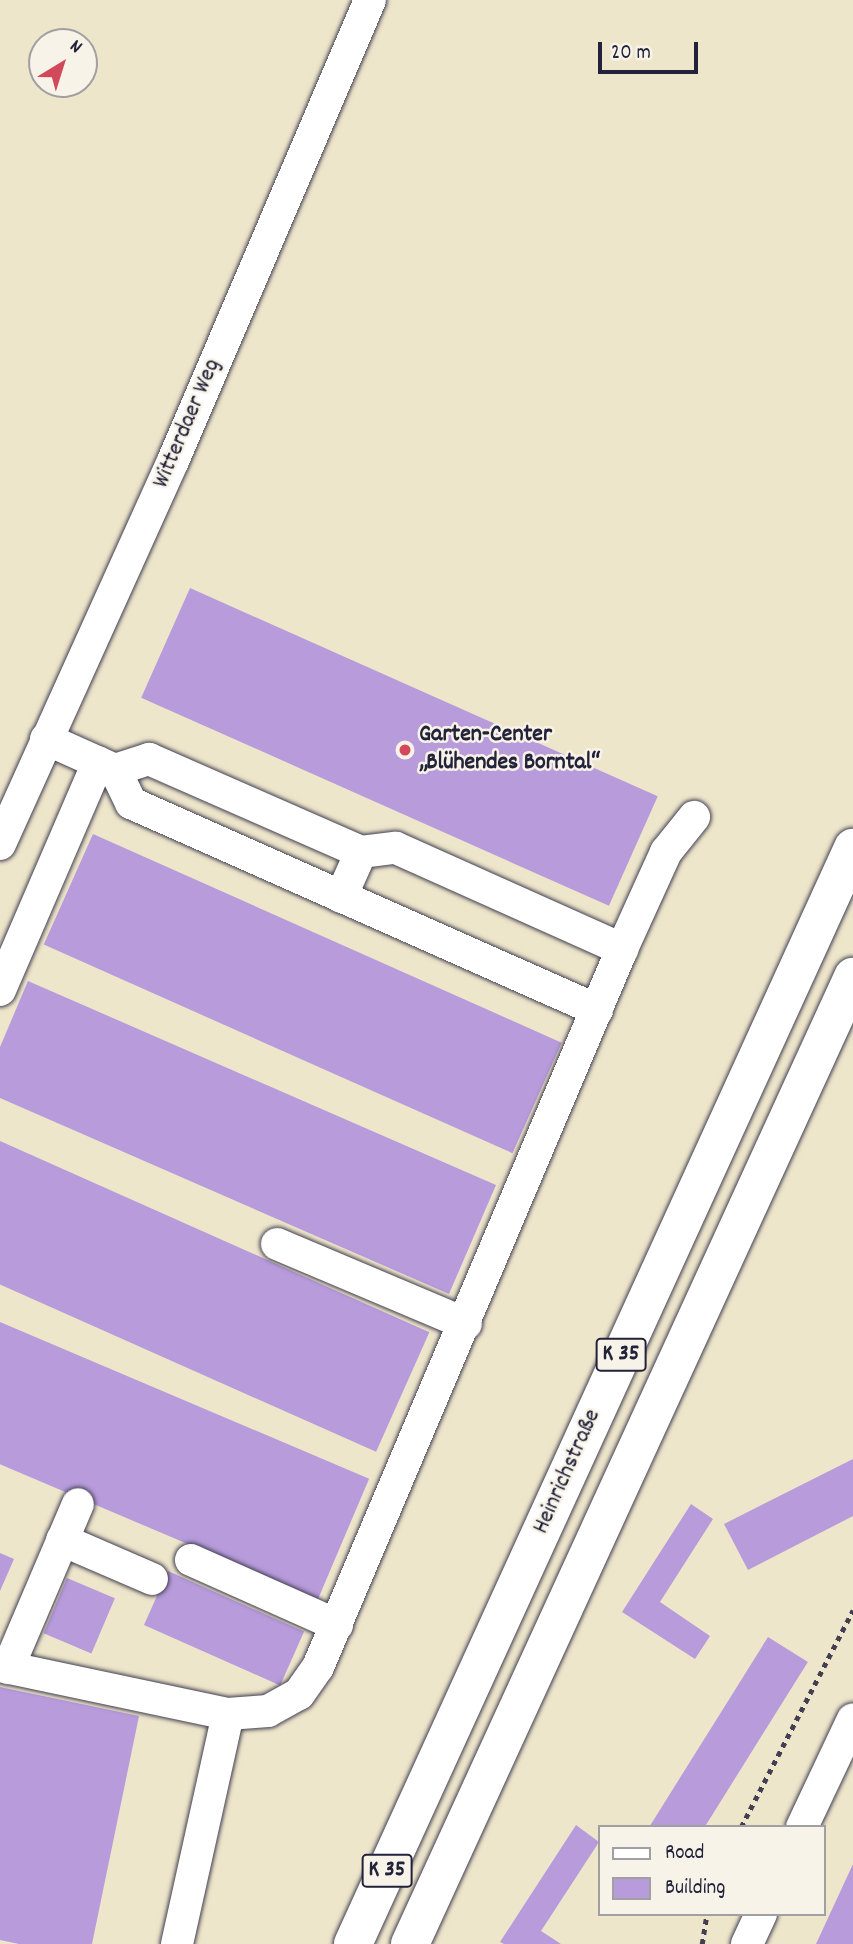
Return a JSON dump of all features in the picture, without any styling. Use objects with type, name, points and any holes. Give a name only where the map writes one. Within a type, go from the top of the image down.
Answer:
[{"type":"highway","name":"Heinrichstraße","points":[[353,1944],[853,848]]},
{"type":"highway","name":"K 35","points":[[410,1944],[853,978]]},
{"type":"street","name":"Witterdaer Weg","points":[[0,844],[173,461],[370,0]]},
{"type":"street","points":[[46,739],[107,766],[131,803],[597,1010]]},
{"type":"street","points":[[107,766],[149,759],[361,852],[396,848],[622,949]]},
{"type":"street","points":[[0,990],[107,766]]},
{"type":"street","points":[[78,1504],[4,1667],[228,1714],[268,1711],[299,1694],[318,1667],[337,1625],[622,949],[666,852],[694,817]]},
{"type":"street","points":[[341,897],[361,852]]},
{"type":"street","points":[[277,1244],[466,1324]]},
{"type":"street","points":[[62,1540],[152,1579]]},
{"type":"street","points":[[191,1560],[337,1625]]},
{"type":"street","points":[[177,1944],[228,1714]]},
{"type":"street","points":[[803,1825],[853,1719]]},
{"type":"street","points":[[747,1944],[760,1916]]},
{"type":"path","points":[[742,1825],[853,1610]]},
{"type":"path","points":[[702,1944],[707,1916]]},
{"type":"building","points":[[190,588],[658,796],[609,906],[141,698]]},
{"type":"building","points":[[93,834],[562,1043],[512,1153],[44,945]]},
{"type":"building","points":[[28,981],[496,1185],[449,1294],[0,1098],[0,1047]]},
{"type":"building","points":[[0,1141],[429,1332],[376,1452],[0,1284]]},
{"type":"building","points":[[0,1322],[369,1479],[318,1599],[0,1464]]},
{"type":"building","points":[[853,1459],[853,1516],[748,1570],[724,1524]]},
{"type":"building","points":[[691,1504],[713,1519],[660,1602],[710,1636],[695,1659],[622,1612]]},
{"type":"building","points":[[0,1553],[14,1559],[0,1591]]},
{"type":"building","points":[[168,1571],[304,1632],[280,1686],[144,1625]]},
{"type":"building","points":[[67,1578],[115,1598],[91,1654],[44,1633]]},
{"type":"building","points":[[768,1637],[808,1662],[706,1825],[651,1825]]},
{"type":"building","points":[[0,1687],[139,1716],[92,1944],[19,1944],[0,1940]]},
{"type":"building","points":[[576,1825],[598,1841],[541,1931],[561,1944],[500,1942]]},
{"type":"building","points":[[853,1864],[853,1944],[816,1944]]},
{"type":"place","name":"Garten-Center „Blühendes Borntal“","points":[[405,750]]}]
